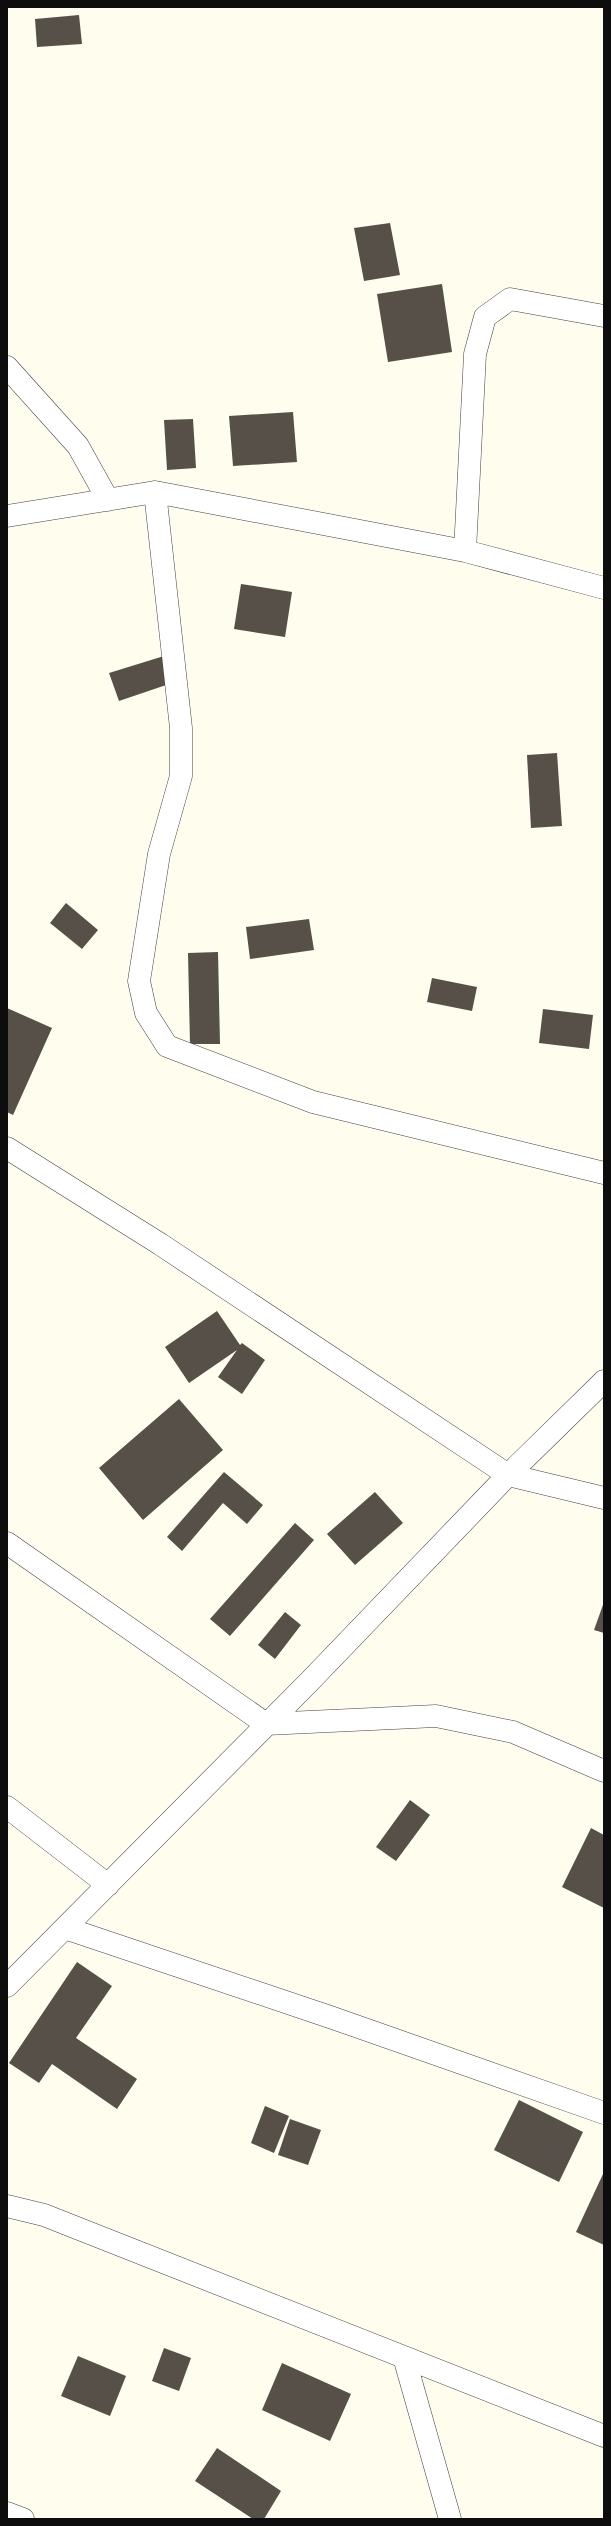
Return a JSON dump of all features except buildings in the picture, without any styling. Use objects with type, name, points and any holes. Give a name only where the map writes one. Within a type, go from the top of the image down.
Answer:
[{"type":"street","points":[[465,551],[475,354],[485,317],[510,299],[604,316]]},
{"type":"street","points":[[7,367],[78,446],[108,500]]},
{"type":"street","points":[[155,492],[181,728],[181,776],[159,854],[139,981],[146,1013],[167,1046],[313,1102],[604,1173]]},
{"type":"street","points":[[7,516],[155,492],[465,551],[604,588]]},
{"type":"street","points":[[7,1148],[160,1244],[508,1475],[604,1498]]},
{"type":"street","points":[[7,1986],[266,1724],[508,1475],[604,1381]]},
{"type":"street","points":[[7,1543],[266,1724],[436,1716],[513,1732],[604,1771]]},
{"type":"street","points":[[7,1808],[108,1885]]},
{"type":"street","points":[[65,1928],[604,2113]]},
{"type":"street","points":[[7,2206],[44,2215],[604,2436]]},
{"type":"street","points":[[404,2357],[450,2519]]},
{"type":"street","points":[[7,2513],[23,2519]]}]
